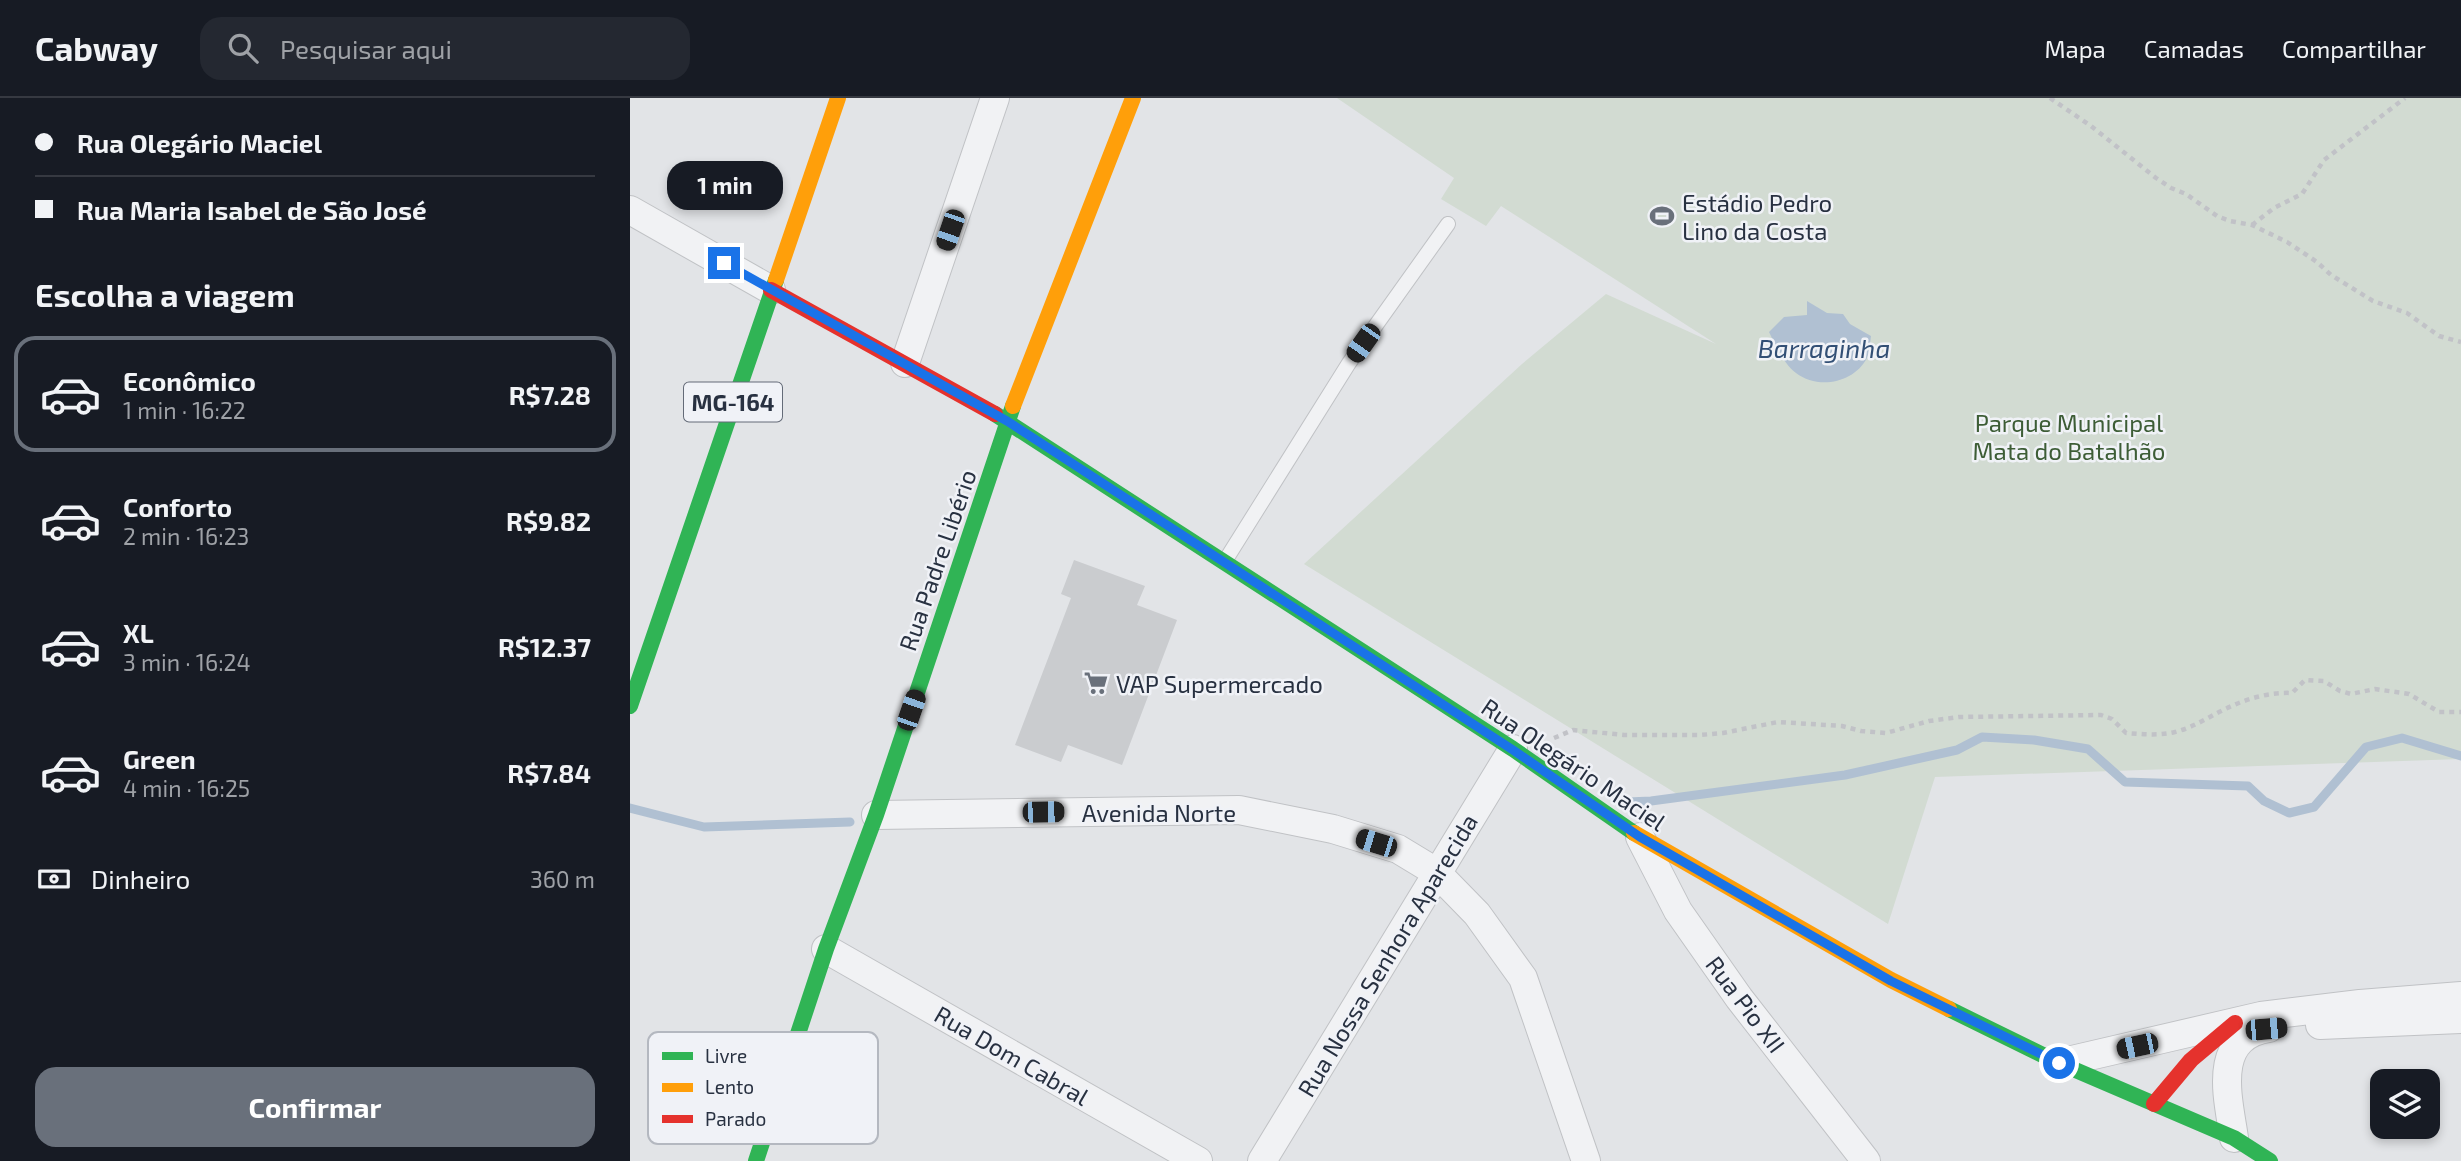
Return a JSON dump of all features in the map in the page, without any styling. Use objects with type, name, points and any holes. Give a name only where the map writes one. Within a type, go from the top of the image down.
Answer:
[{"type":"street","name":"MG-164","points":[[630,706],[838,98]]},
{"type":"street","points":[[905,363],[995,98]]},
{"type":"street","name":"Rua Padre Libério","points":[[799,1032],[876,814],[1007,421],[1133,98]]},
{"type":"street","points":[[630,210],[771,290]]},
{"type":"street","name":"Rua Olegário Maciel","points":[[771,290],[1007,421],[1513,750],[1640,837],[1891,981],[2059,1063],[2234,1138],[2270,1161]]},
{"type":"street","name":"Rua Nossa Senhora Aparecida","points":[[1262,1161],[1436,872],[1513,750]]},
{"type":"street","name":"Avenida Norte","points":[[876,814],[1239,810],[1332,829],[1398,849],[1436,872],[1477,914],[1523,978],[1586,1161]]},
{"type":"street","name":"Rua Pio XII","points":[[1640,837],[1678,911],[1739,998],[1866,1161]]},
{"type":"street","name":"Rua Dom Cabral","points":[[826,949],[1198,1161]]},
{"type":"street","points":[[2059,1063],[2360,1004],[2461,996]]},
{"type":"street","points":[[2154,1104],[2168,1083],[2192,1058],[2253,1025],[2461,1019]]},
{"type":"street","points":[[2234,1138],[2227,1069],[2235,1048],[2253,1025]]},
{"type":"street","name":"Rua Padre Libério","points":[[756,1161],[762,1144]]},
{"type":"lane","points":[[1225,562],[1349,363],[1448,224]]},
{"type":"path","points":[[2252,225],[2274,208],[2302,194],[2323,160],[2405,98]]},
{"type":"path","points":[[2052,99],[2171,188],[2186,194],[2217,216],[2252,225],[2287,242],[2331,275],[2373,301],[2407,313],[2439,336],[2461,342]]},
{"type":"path","points":[[1513,750],[1573,730],[1624,735],[1700,735],[1778,722],[1799,722],[1886,733],[1930,721],[1959,717],[2101,715],[2112,719],[2126,733],[2153,735],[2175,732],[2234,705],[2266,695],[2292,693],[2305,680],[2324,681],[2351,694],[2375,689],[2409,694],[2440,712],[2461,712]]},
{"type":"green space","name":"Parque Municipal Mata do Batalhão","points":[[1337,98],[2461,98],[2461,759],[1935,777],[1888,924],[1304,564],[1522,364],[1606,294],[1716,344],[1501,206],[1486,226],[1441,199],[1454,178]]},
{"type":"water","name":"Barraginha","points":[[1807,301],[1827,313],[1843,314],[1850,324],[1871,336],[1867,358],[1854,373],[1835,381],[1815,381],[1796,373],[1784,359],[1769,332],[1784,317],[1807,315]]},
{"type":"building","name":"VAP Supermercado","points":[[1074,560],[1145,586],[1137,605],[1177,620],[1122,765],[1068,745],[1061,762],[1015,745],[1071,598],[1061,594]]},
{"type":"waterway","points":[[1628,802],[1845,775],[1957,750],[1982,737],[2034,740],[2088,749],[2125,782],[2248,786],[2264,801],[2289,813],[2314,807],[2366,747],[2402,738],[2461,756]]},
{"type":"waterway","points":[[630,808],[704,827],[850,822]]},
{"type":"traffic: fast","points":[[630,706],[776,280]]},
{"type":"traffic: fast","points":[[799,1032],[876,815],[1013,406]]},
{"type":"traffic: fast","points":[[995,414],[1513,749],[1634,833]]},
{"type":"traffic: fast","points":[[1949,1009],[2059,1063],[2234,1138],[2270,1161]]},
{"type":"traffic: fast","points":[[756,1161],[762,1144]]},
{"type":"traffic: slow","points":[[776,280],[838,98]]},
{"type":"traffic: slow","points":[[1013,406],[1133,98]]},
{"type":"traffic: slow","points":[[1634,833],[1891,980],[1949,1009]]},
{"type":"traffic: jam","points":[[771,290],[995,414]]},
{"type":"traffic: jam","points":[[2154,1104],[2191,1060],[2235,1023]]},
{"type":"place","name":"Estádio Pedro Lino da Costa","points":[[1662,216]]},
{"type":"place","name":"VAP Supermercado","points":[[1096,683]]},
{"type":"route","points":[[724,263],[1007,421],[1513,750],[1640,837],[1891,981],[2059,1063]]}]
